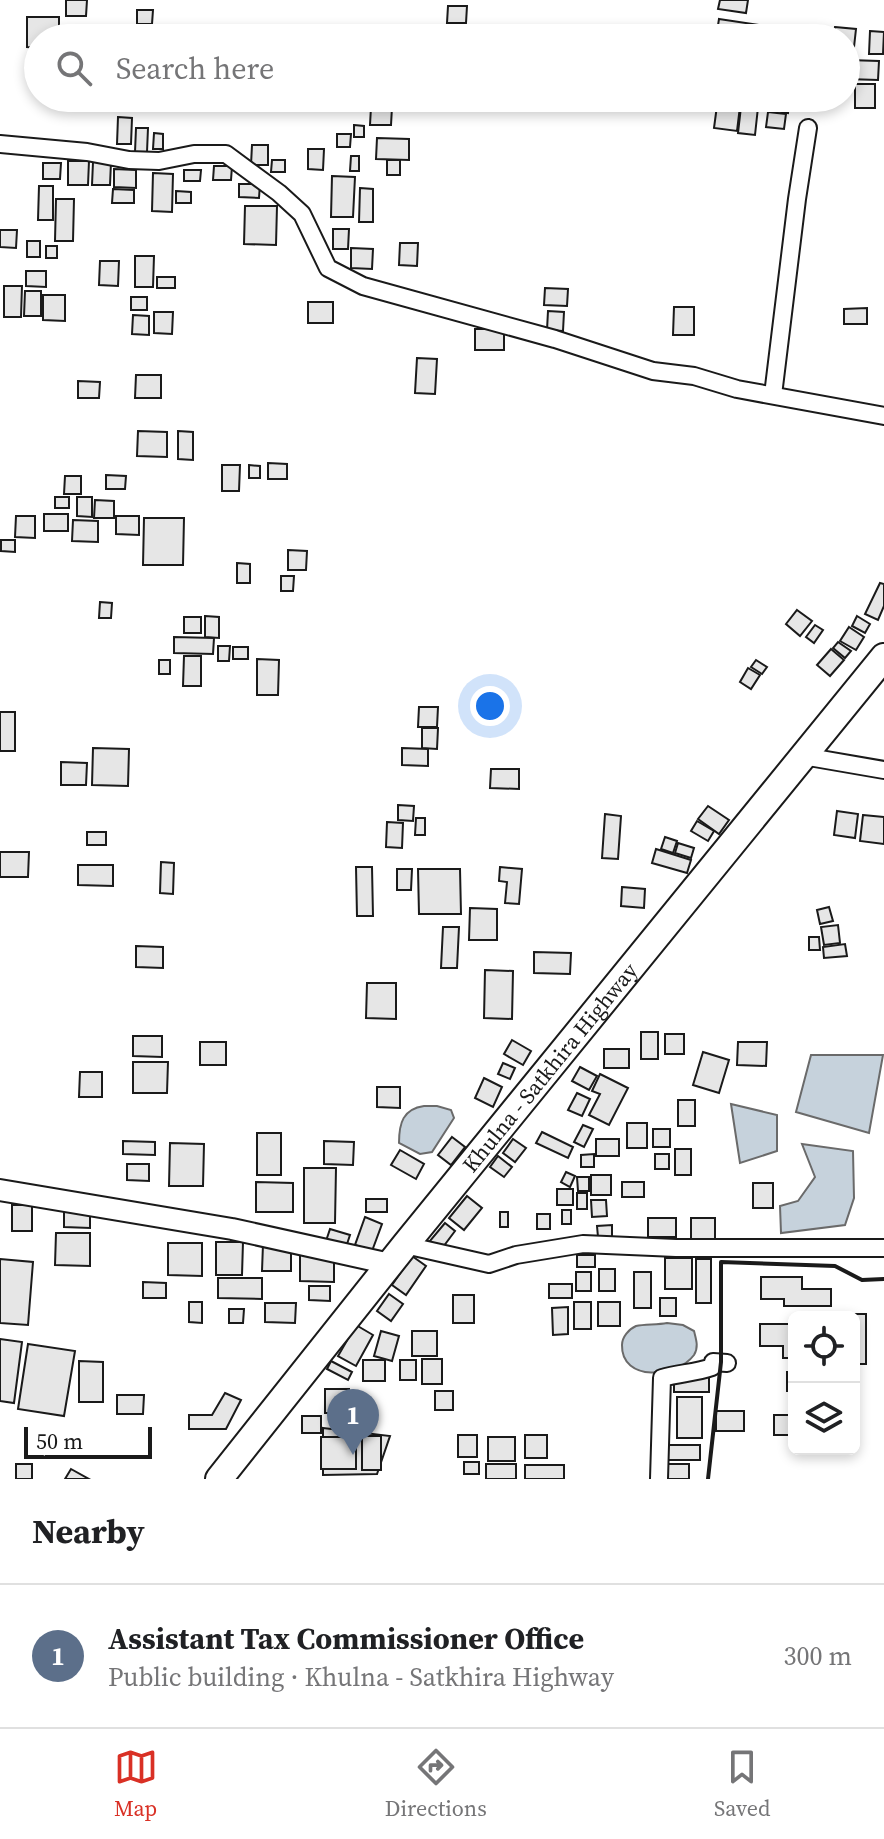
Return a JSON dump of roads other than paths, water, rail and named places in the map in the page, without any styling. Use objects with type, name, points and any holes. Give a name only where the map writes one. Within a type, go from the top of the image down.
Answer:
[{"type":"highway","name":"Khulna - Satkhira Highway","points":[[219,1479],[884,657]]},
{"type":"street","points":[[773,395],[808,128]]},
{"type":"street","points":[[0,144],[73,150],[129,160],[159,161],[194,154],[226,154],[302,214],[328,268],[363,286],[555,339],[653,371],[694,376],[737,389],[884,416]]},
{"type":"street","points":[[803,756],[884,770]]},
{"type":"street","points":[[0,1190],[398,1255],[489,1264],[516,1255],[583,1244],[676,1248],[884,1248]]},
{"type":"street","points":[[659,1479],[662,1378],[697,1372],[712,1367],[713,1362],[727,1363]]},
{"type":"place","name":"Assistant Tax Commissioner Office","points":[[353,1455]]}]
